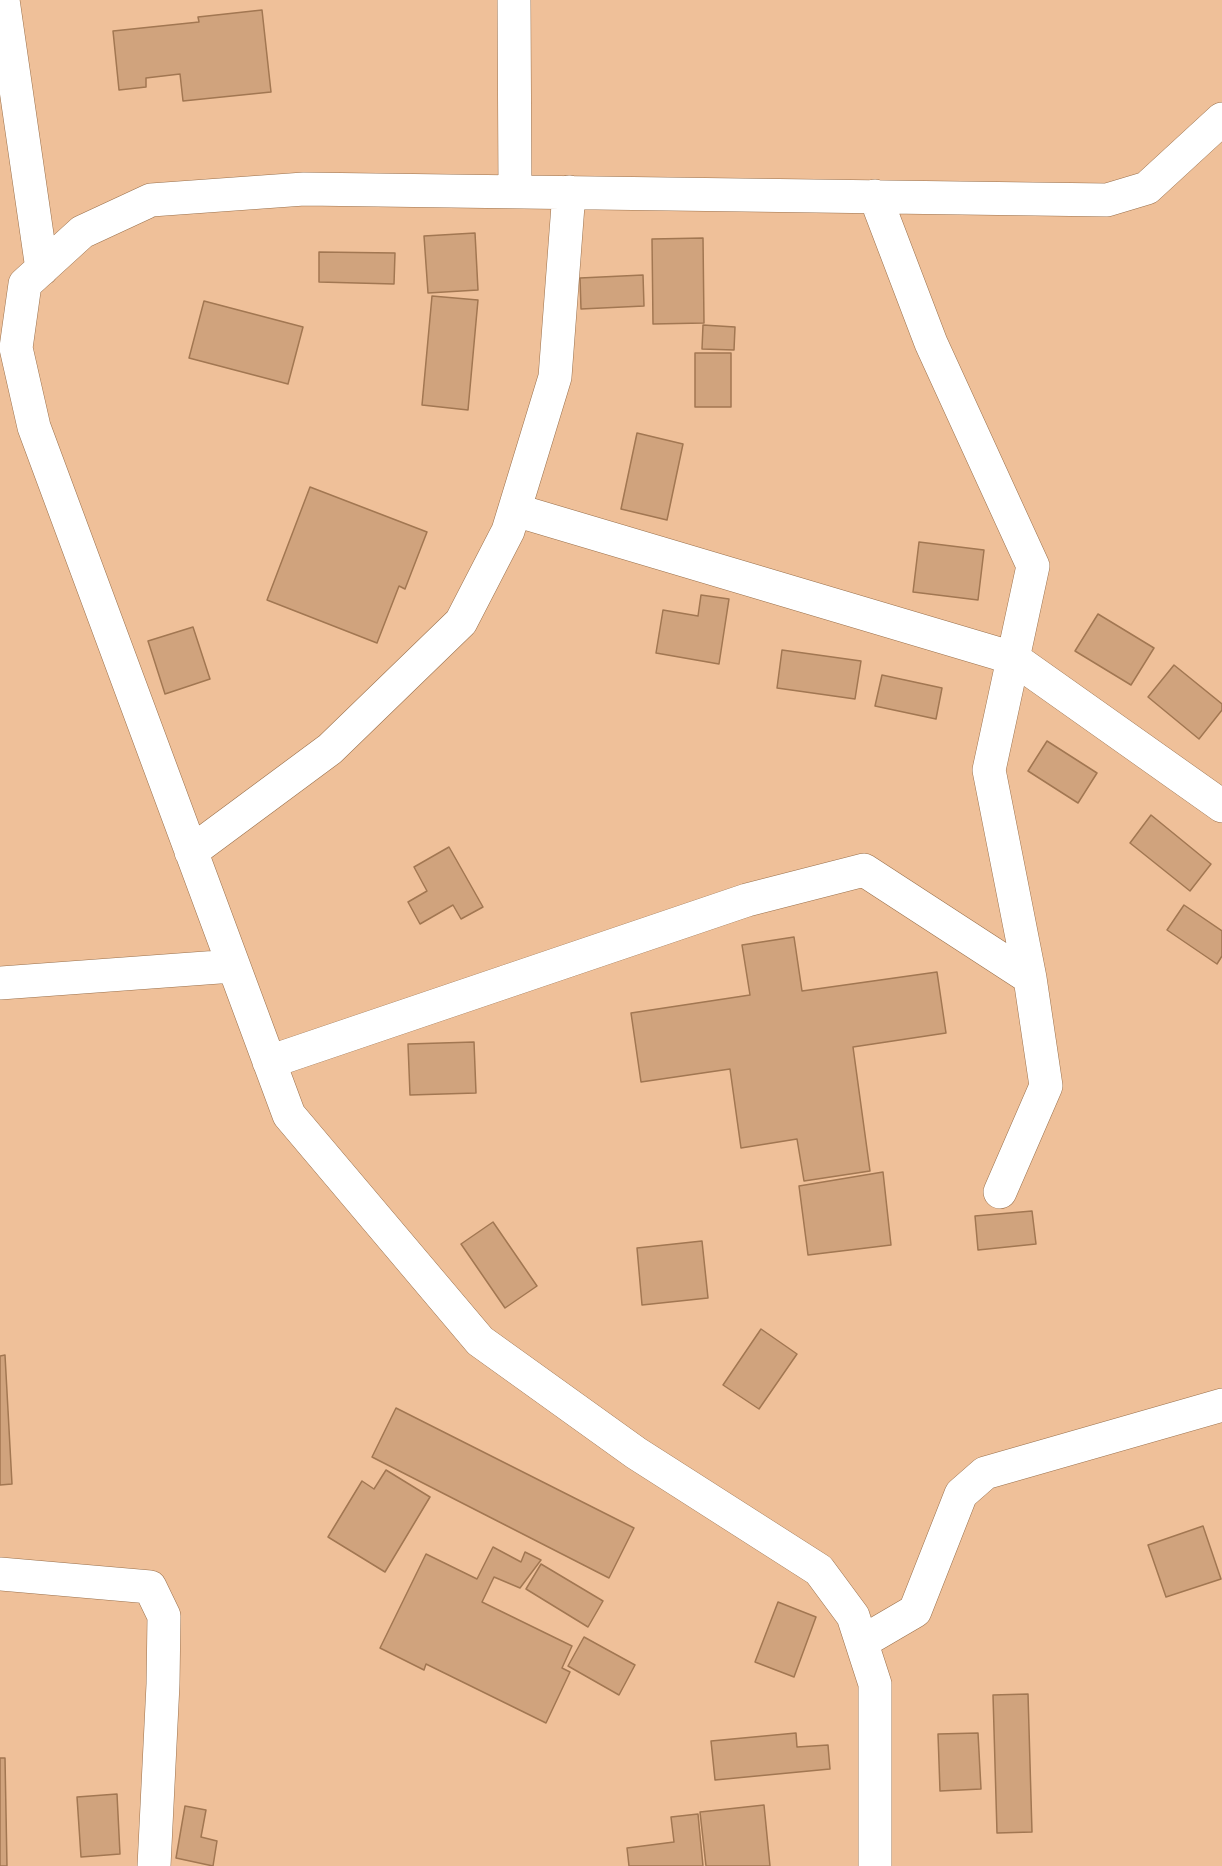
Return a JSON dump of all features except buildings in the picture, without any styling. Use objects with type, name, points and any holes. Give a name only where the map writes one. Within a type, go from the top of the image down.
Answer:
[{"type":"lane","points":[[3,0],[42,269]]},
{"type":"lane","points":[[514,0],[514,192]]},
{"type":"lane","points":[[875,1866],[875,1684],[853,1616],[819,1570],[636,1454],[480,1341],[289,1115],[34,427],[16,348],[25,284],[82,232],[150,200],[304,189],[1107,200],[1147,188],[1222,119]]},
{"type":"lane","points":[[191,852],[330,749],[461,622],[508,531],[555,377],[569,192]]},
{"type":"lane","points":[[875,196],[931,343],[1033,566],[989,770],[1030,978],[1046,1086],[1000,1192]]},
{"type":"lane","points":[[514,510],[1013,658],[1222,806]]},
{"type":"lane","points":[[269,1062],[747,900],[864,870],[1030,978]]},
{"type":"lane","points":[[0,983],[233,966]]},
{"type":"lane","points":[[862,1642],[915,1611],[961,1494],[985,1473],[1222,1405]]},
{"type":"lane","points":[[0,1574],[150,1587],[164,1616],[154,1866]]}]
